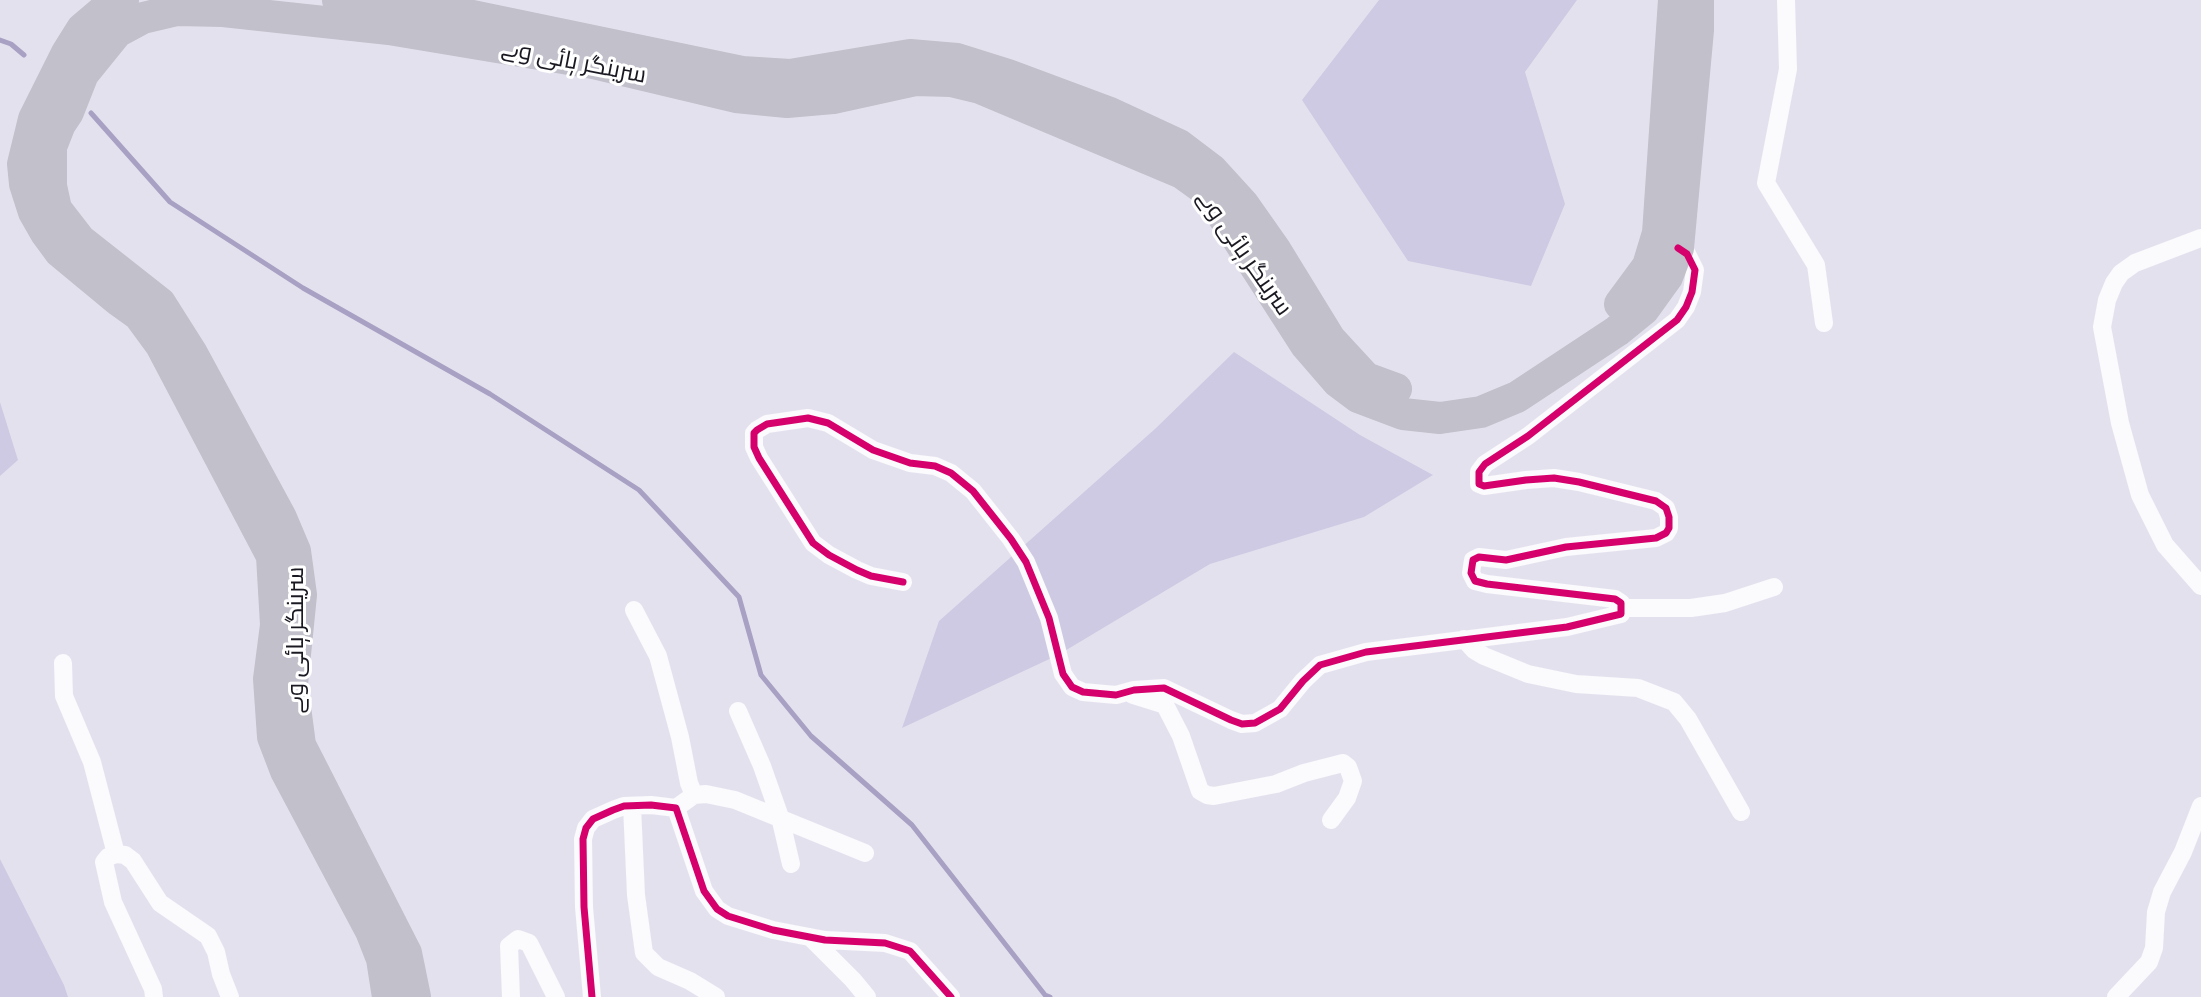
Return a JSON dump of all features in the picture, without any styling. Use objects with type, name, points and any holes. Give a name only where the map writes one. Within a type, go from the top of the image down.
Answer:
[{"type":"highway","name":"سرینگر ہائی وے","points":[[124,0],[109,6],[82,29],[67,53],[34,119],[23,163],[25,184],[34,212],[60,252],[139,315],[161,345],[272,556],[276,625],[269,679],[273,737],[286,771],[371,931],[382,959],[388,997]]},
{"type":"highway","name":"سرینگر ہائی وے","points":[[338,0],[463,14],[742,72],[790,75],[910,55],[957,59],[1098,108],[1179,145],[1212,170],[1249,213],[1330,339],[1366,378],[1414,397],[1449,397],[1489,387],[1532,364],[1614,310],[1648,266],[1658,233],[1674,0]]},
{"type":"highway","name":"سرینگر ہائی وے","points":[[415,997],[406,954],[300,745],[292,684],[301,595],[295,551],[281,518],[191,352],[160,303],[80,240],[56,209],[51,186],[51,147],[83,74],[117,32],[143,18],[177,9],[223,10],[389,29],[593,62],[736,97],[787,102],[833,98],[915,80],[951,81],[980,88],[1182,173],[1207,191],[1306,345],[1338,382],[1358,397],[1403,414],[1440,418],[1481,412],[1517,397],[1617,331],[1644,309],[1667,277],[1678,248],[1698,30],[1698,0]]},
{"type":"street","points":[[1786,0],[1788,69],[1766,183],[1815,265],[1824,323]]},
{"type":"street","points":[[2201,237],[2135,263],[2122,273],[2114,283],[2107,300],[2102,327],[2120,423],[2140,495],[2165,545],[2201,586]]},
{"type":"street","points":[[903,582],[871,576],[857,570],[813,543],[759,458],[754,447],[754,433],[757,430],[766,424],[808,418],[828,423],[873,450],[910,463],[935,466],[951,473],[973,491],[1026,562],[1049,618],[1059,664],[1066,680],[1072,687],[1083,692],[1116,695],[1134,690],[1164,688],[1231,720],[1242,724],[1255,723],[1280,709],[1320,664],[1366,652],[1510,635],[1606,619],[1621,614],[1621,603],[1615,598],[1475,581],[1471,573],[1473,560],[1479,557],[1506,560],[1566,547],[1656,538],[1669,528],[1670,517],[1666,508],[1656,501],[1554,478],[1484,486],[1479,484],[1479,472],[1485,464],[1528,436],[1677,320],[1692,292],[1695,270],[1688,254],[1678,248]]},
{"type":"street","points":[[1622,608],[1691,608],[1725,603],[1773,587]]},
{"type":"street","points":[[634,610],[658,656],[694,795]]},
{"type":"street","points":[[1464,639],[1484,656],[1528,674],[1576,684],[1638,688],[1674,702],[1688,719],[1741,812]]},
{"type":"street","points":[[63,663],[64,696],[92,762],[117,854]]},
{"type":"street","points":[[1123,693],[1165,705],[1181,736],[1200,790],[1207,795],[1276,784],[1313,770],[1343,764],[1348,767],[1353,781],[1347,798],[1331,820]]},
{"type":"street","points":[[738,711],[780,817],[791,864]]},
{"type":"street","points":[[592,997],[584,907],[583,839],[586,828],[593,820],[613,810],[632,806],[676,808],[694,795],[706,794],[735,800],[866,853]]},
{"type":"street","points":[[632,806],[636,895],[644,953],[658,967],[690,981],[716,997]]},
{"type":"street","points":[[2116,997],[2149,962],[2154,948],[2157,912],[2162,892],[2183,852],[2201,806]]},
{"type":"street","points":[[676,808],[699,879],[717,909],[749,923],[810,937],[885,943],[910,951],[951,997]]},
{"type":"street","points":[[154,997],[153,989],[113,902],[104,862],[108,857],[117,854],[125,855],[133,861],[160,902],[208,936],[230,997]]},
{"type":"street","points":[[810,937],[867,997]]},
{"type":"street","points":[[511,997],[509,946],[518,939],[529,943],[556,997]]},
{"type":"shaded area","points":[[1379,0],[1577,0],[1525,72],[1565,204],[1531,286],[1408,261],[1302,100]]},
{"type":"shaded area","points":[[1234,352],[1360,435],[1433,475],[1364,517],[1210,564],[1058,655],[902,728],[939,621],[1156,428]]},
{"type":"shaded area","points":[[0,402],[18,460],[0,476]]},
{"type":"shaded area","points":[[0,859],[64,985],[68,997],[0,997]]},
{"type":"waterway","points":[[0,40],[11,44],[24,55]]},
{"type":"waterway","points":[[91,113],[170,202],[303,288],[490,394],[639,490],[739,597],[761,675],[811,736],[912,825],[1045,995],[1050,997]]},
{"type":"cycle path","points":[[903,582],[871,576],[857,570],[813,543],[759,458],[754,447],[754,433],[757,430],[767,424],[808,418],[828,423],[873,450],[910,463],[935,466],[951,473],[973,491],[1026,562],[1049,618],[1063,674],[1072,687],[1083,692],[1116,695],[1134,690],[1164,688],[1231,720],[1242,724],[1255,723],[1280,709],[1320,665],[1366,652],[1567,627],[1621,614],[1621,603],[1615,599],[1475,581],[1471,573],[1473,560],[1479,557],[1506,560],[1566,547],[1656,538],[1666,533],[1669,528],[1666,508],[1656,501],[1554,478],[1484,486],[1479,484],[1479,472],[1485,464],[1528,436],[1677,320],[1692,292],[1695,270],[1687,254],[1678,248]]},
{"type":"cycle path","points":[[592,997],[584,907],[583,839],[586,828],[593,819],[624,806],[651,805],[676,808],[704,891],[717,909],[728,916],[773,930],[825,940],[885,943],[910,951],[951,997]]}]
